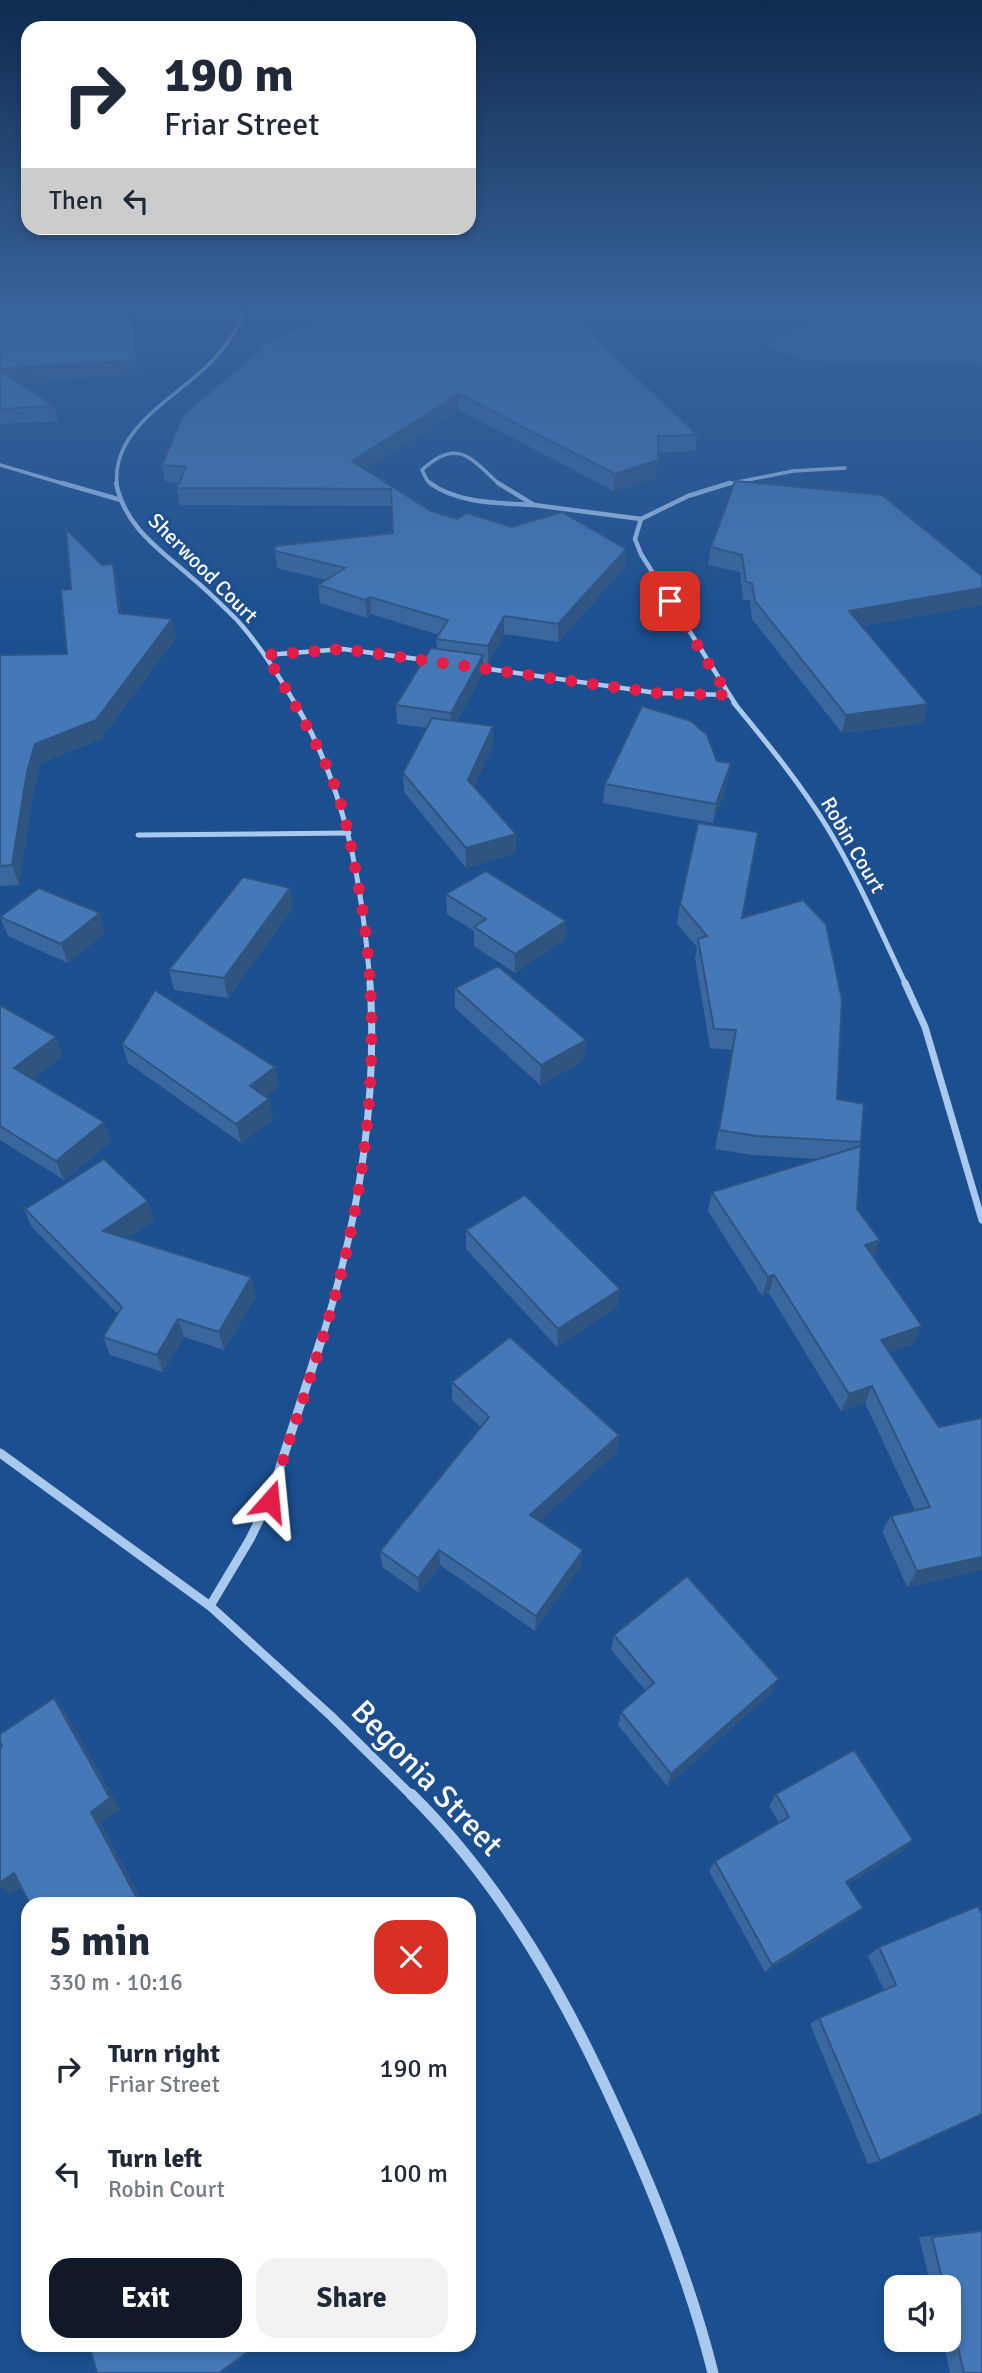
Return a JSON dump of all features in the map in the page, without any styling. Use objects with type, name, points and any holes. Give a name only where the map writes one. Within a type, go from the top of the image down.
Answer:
[{"type":"street","name":"Sherwood Court","points":[[143,422],[124,446],[116,481],[121,500],[128,515],[146,538],[199,583],[266,655],[312,734],[332,779],[349,833],[367,934],[371,1053],[364,1150],[352,1228],[325,1328],[270,1501],[210,1606]]},
{"type":"street","points":[[534,505],[503,486],[460,453],[450,452],[437,456],[422,470],[422,477],[430,485],[472,498],[641,519],[663,505],[705,490],[782,472],[845,468]]},
{"type":"street","points":[[0,465],[121,500]]},
{"type":"street","name":"Robin Court","points":[[641,519],[635,539],[641,554],[728,695],[790,772],[827,827],[864,894],[925,1027],[982,1220]]},
{"type":"street","points":[[266,655],[343,649],[438,662]]},
{"type":"street","points":[[466,666],[657,693],[728,695]]},
{"type":"street","points":[[138,835],[349,833]]},
{"type":"street","name":"Begonia Street","points":[[0,1453],[210,1606],[331,1716],[430,1813],[492,1886],[552,1980],[596,2064],[642,2166],[698,2314],[713,2373]]},
{"type":"building","points":[[180,422],[415,422],[352,461],[429,510],[457,519],[467,513],[512,527],[562,512],[626,549],[558,624],[504,616],[488,646],[436,639],[448,620],[370,597],[365,600],[318,585],[345,568],[275,551],[275,546],[393,533],[391,489],[177,488],[186,467],[162,465]]},
{"type":"building","points":[[513,422],[683,422],[697,435],[658,436],[658,460],[615,474]]},
{"type":"building","points":[[735,481],[882,495],[982,576],[982,588],[849,611],[928,704],[846,715],[755,601],[752,583],[746,582],[742,555],[711,547]]},
{"type":"building","points":[[66,529],[102,565],[113,564],[119,613],[172,619],[96,720],[35,744],[27,772],[12,865],[0,866],[0,655],[67,654],[61,590],[71,589]]},
{"type":"building","points":[[431,648],[483,655],[451,713],[396,705]]},
{"type":"building","points":[[642,706],[691,721],[707,735],[717,761],[731,763],[716,804],[605,784]]},
{"type":"building","points":[[432,718],[493,726],[468,780],[516,834],[466,848],[403,773]]},
{"type":"building","points":[[698,823],[758,832],[742,918],[803,900],[826,924],[842,1000],[837,1099],[864,1104],[861,1142],[756,1136],[719,1130],[736,1030],[714,1029],[698,939],[707,936],[680,904]]},
{"type":"building","points":[[486,871],[566,921],[515,954],[474,927],[486,919],[446,894]]},
{"type":"building","points":[[243,877],[290,888],[224,978],[169,970]]},
{"type":"building","points":[[39,888],[100,913],[61,944],[0,917]]},
{"type":"building","points":[[498,966],[586,1040],[541,1065],[455,988]]},
{"type":"building","points":[[155,990],[275,1067],[250,1086],[269,1099],[236,1124],[122,1044]]},
{"type":"building","points":[[0,1005],[56,1037],[14,1068],[104,1122],[56,1161],[0,1126]]},
{"type":"building","points":[[861,1146],[857,1209],[880,1240],[865,1245],[922,1326],[881,1340],[939,1427],[982,1419],[982,1557],[917,1571],[891,1516],[930,1507],[872,1386],[849,1394],[774,1275],[768,1277],[712,1192]]},
{"type":"building","points":[[104,1159],[148,1201],[103,1231],[251,1277],[219,1332],[178,1319],[157,1355],[103,1337],[122,1307],[23,1207],[27,1208]]},
{"type":"building","points":[[525,1195],[620,1289],[558,1329],[466,1230]]},
{"type":"building","points":[[510,1337],[619,1435],[530,1515],[583,1550],[536,1616],[439,1550],[418,1578],[380,1551],[489,1417],[452,1382]]},
{"type":"building","points":[[687,1576],[779,1679],[671,1774],[621,1712],[654,1683],[614,1635]]},
{"type":"building","points":[[54,1698],[110,1798],[91,1812],[136,1897],[26,1897],[14,1873],[0,1883],[0,1734]]},
{"type":"building","points":[[854,1750],[913,1840],[846,1882],[863,1908],[772,1965],[715,1861],[789,1817],[776,1794]]},
{"type":"building","points":[[978,1906],[982,1914],[982,2114],[880,2161],[819,2018],[896,1985],[879,1947]]},
{"type":"building","points":[[982,2231],[982,2373],[964,2373],[959,2352],[961,2275],[941,2275],[932,2237]]},
{"type":"building","points":[[91,2352],[248,2352],[219,2373],[97,2373]]},
{"type":"route","points":[[270,1501],[325,1328],[352,1228],[364,1150],[371,1066],[367,934],[349,833],[332,779],[306,722],[266,655],[343,649],[657,693],[728,695],[670,601]]}]
